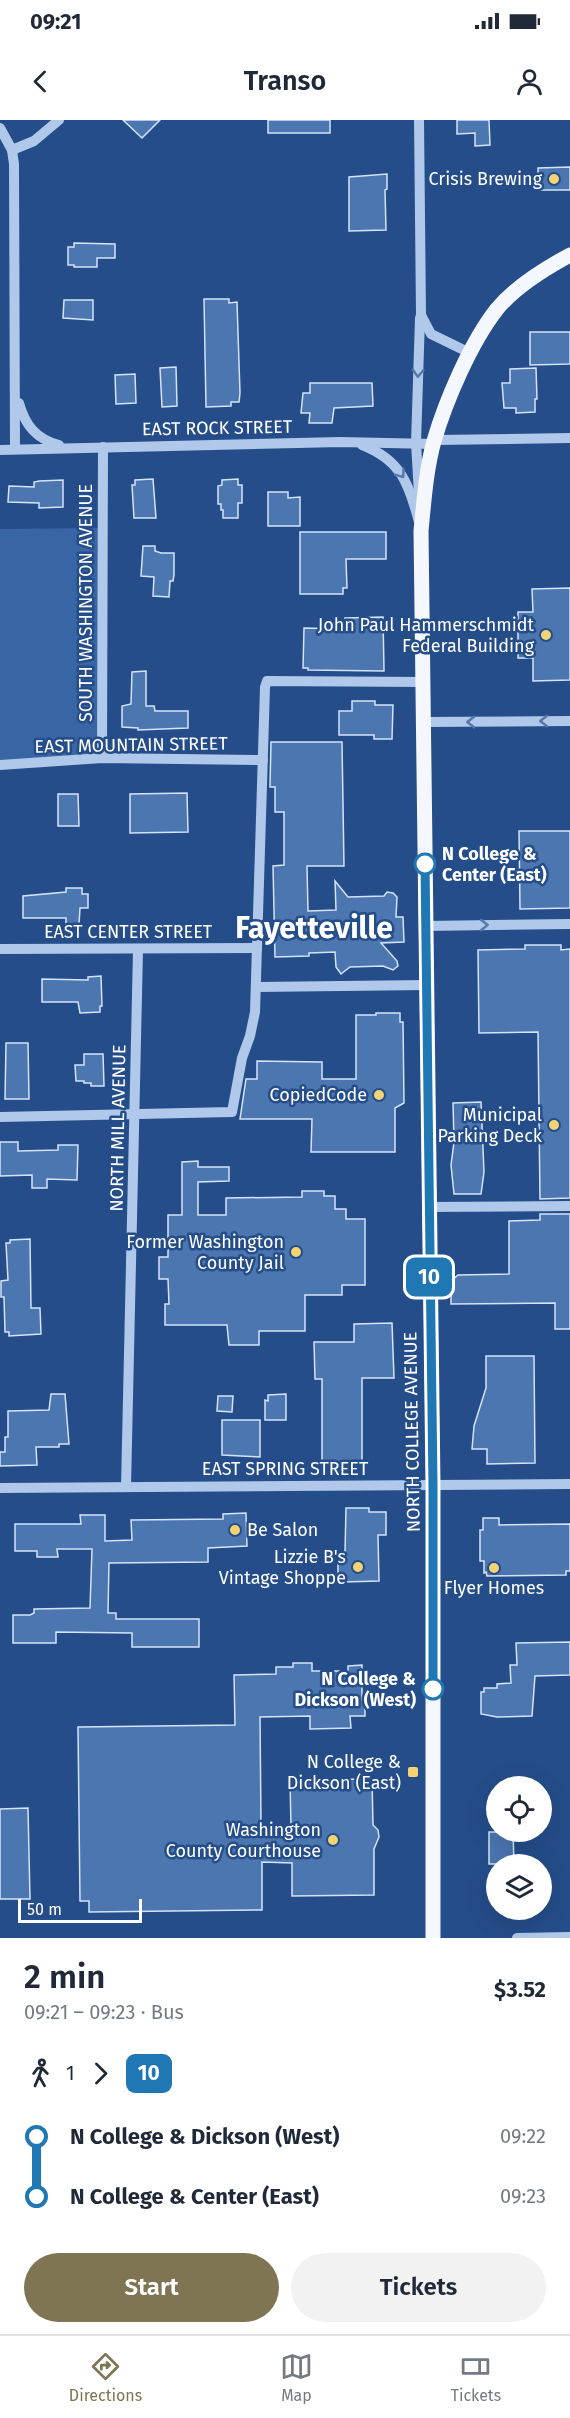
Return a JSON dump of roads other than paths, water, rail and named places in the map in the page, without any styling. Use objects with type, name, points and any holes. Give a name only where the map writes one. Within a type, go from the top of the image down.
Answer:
[{"type":"main road","name":"NORTH COLLEGE AVENUE","points":[[433,1938],[433,1485],[421,531],[425,485],[434,442],[470,353],[498,308],[530,278],[570,255]]},
{"type":"street","points":[[12,150],[34,141],[59,120]]},
{"type":"street","points":[[419,120],[421,315],[416,443],[421,531]]},
{"type":"street","points":[[0,128],[12,150],[15,449]]},
{"type":"street","points":[[421,315],[431,334],[470,353]]},
{"type":"street","points":[[15,389],[23,418],[32,431],[46,442],[68,448]]},
{"type":"street","name":"EAST ROCK STREET","points":[[0,450],[570,438]]},
{"type":"street","points":[[353,442],[375,450],[400,471],[410,487],[421,531]]},
{"type":"street","name":"SOUTH WASHINGTON AVENUE","points":[[102,759],[103,447]]},
{"type":"street","points":[[0,1117],[232,1112],[250,1036],[257,987],[267,681],[424,682]]},
{"type":"street","points":[[424,722],[570,721]]},
{"type":"street","name":"EAST MOUNTAIN STREET","points":[[0,765],[102,759],[263,760]]},
{"type":"street","points":[[425,926],[570,924]]},
{"type":"street","name":"EAST CENTER STREET","points":[[0,950],[257,948]]},
{"type":"street","name":"NORTH MILL AVENUE","points":[[126,1487],[138,950]]},
{"type":"street","points":[[257,987],[426,986]]},
{"type":"street","points":[[428,1207],[570,1206]]},
{"type":"street","name":"EAST SPRING STREET","points":[[0,1488],[570,1484]]},
{"type":"street","points":[[517,1938],[570,1938]]},
{"type":"place","name":"Crisis Brewing","points":[[554,179]]},
{"type":"place","name":"John Paul Hammerschmidt Federal Building","points":[[546,635]]},
{"type":"place","name":"N College & Center (East)","points":[[425,864]]},
{"type":"place","name":"CopiedCode","points":[[379,1095]]},
{"type":"place","name":"Municipal Parking Deck","points":[[554,1125]]},
{"type":"place","name":"Former Washington County Jail","points":[[296,1252]]},
{"type":"place","name":"Be Salon","points":[[235,1530]]},
{"type":"place","name":"Lizzie B's Vintage Shoppe","points":[[358,1567]]},
{"type":"place","name":"Flyer Homes","points":[[494,1568]]},
{"type":"place","name":"N College & Dickson (West)","points":[[433,1689]]},
{"type":"place","name":"N College & Dickson (East)","points":[[413,1772]]},
{"type":"place","name":"Washington County Courthouse","points":[[333,1840]]},
{"type":"district","name":"Fayetteville","points":[[314,928]]}]
